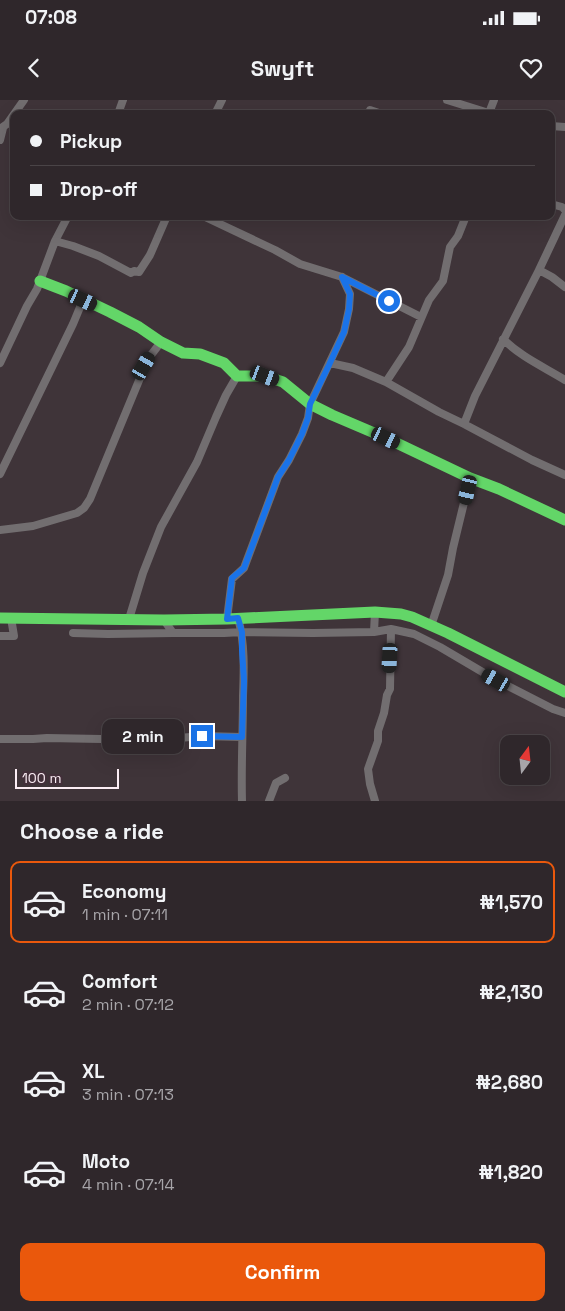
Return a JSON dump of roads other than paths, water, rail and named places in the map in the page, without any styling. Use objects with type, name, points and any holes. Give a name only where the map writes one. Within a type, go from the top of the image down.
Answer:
[{"type":"street","points":[[447,100],[480,110]]},
{"type":"street","points":[[0,140],[1,129],[10,120]]},
{"type":"street","points":[[464,424],[475,396],[565,215]]},
{"type":"street","points":[[0,363],[40,281],[55,241],[66,220]]},
{"type":"street","points":[[55,241],[99,256],[131,273],[139,272],[150,255],[165,220]]},
{"type":"street","points":[[211,220],[300,264],[342,277],[421,317]]},
{"type":"street","points":[[386,382],[409,347],[429,300],[443,281],[450,247],[458,236],[464,220]]},
{"type":"street","points":[[539,270],[565,287]]},
{"type":"street","points":[[242,801],[244,681],[242,632],[232,619],[232,578],[244,568],[278,477],[289,460],[305,426],[310,404],[344,332],[350,294],[342,277]]},
{"type":"street","points":[[40,281],[139,327],[161,342],[183,353],[200,354],[224,363],[237,376],[265,376],[283,382],[310,404],[565,520]]},
{"type":"street","points":[[0,474],[69,333],[83,300]]},
{"type":"street","points":[[503,339],[526,358],[565,380]]},
{"type":"street","points":[[0,530],[34,526],[77,513],[84,508],[144,366],[161,342]]},
{"type":"street","points":[[330,363],[353,368],[386,382],[439,412],[565,476]]},
{"type":"street","points":[[129,619],[143,573],[161,528],[198,462],[216,417],[237,376]]},
{"type":"street","points":[[431,626],[448,575],[470,478]]},
{"type":"street","points":[[374,632],[375,612]]},
{"type":"street","points":[[0,636],[14,636],[6,618],[232,619],[375,612],[406,616],[431,626],[565,692]]},
{"type":"street","points":[[164,620],[173,633]]},
{"type":"street","points":[[376,801],[370,784],[368,769],[378,741],[378,731],[390,689],[391,630]]},
{"type":"street","points":[[73,632],[108,634],[313,633],[391,630],[414,634],[496,680],[553,709],[565,713]]},
{"type":"street","points":[[0,740],[47,738],[156,740],[202,736],[242,737]]},
{"type":"street","points":[[269,801],[276,783],[286,778]]}]
